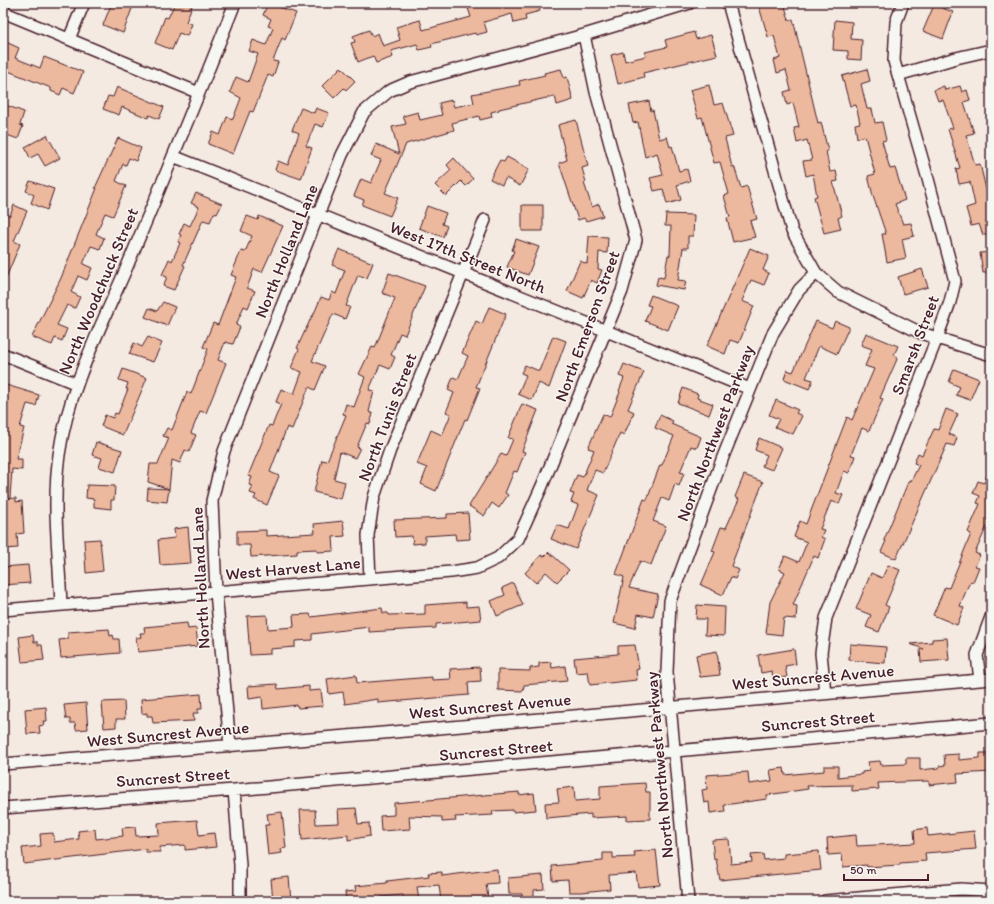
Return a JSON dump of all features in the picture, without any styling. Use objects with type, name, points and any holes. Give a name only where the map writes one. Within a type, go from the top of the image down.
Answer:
[{"type":"street","points":[[69,39],[84,3]]},
{"type":"street","name":"North Woodchuck Street","points":[[61,605],[56,492],[59,454],[77,384],[200,93],[235,3]]},
{"type":"street","name":"North Holland Lane","points":[[230,746],[216,592],[212,501],[224,451],[319,216],[342,155],[364,112],[389,91],[410,82],[584,35],[690,3]]},
{"type":"street","points":[[728,3],[792,232],[816,273],[838,292],[861,305],[921,333],[991,355]]},
{"type":"street","name":"Smarsh Street","points":[[825,693],[821,653],[826,618],[950,302],[955,281],[894,61],[896,22],[903,3]]},
{"type":"street","points":[[3,12],[200,93]]},
{"type":"street","name":"North Emerson Street","points":[[508,549],[518,539],[542,486],[622,291],[636,240],[596,92],[584,35]]},
{"type":"street","points":[[898,75],[956,58],[991,50]]},
{"type":"street","name":"West 17th Street North","points":[[173,156],[750,389]]},
{"type":"street","name":"North Tunis Street","points":[[370,578],[368,534],[374,497],[390,450],[484,220]]},
{"type":"street","name":"North Northwest Parkway","points":[[688,901],[667,672],[670,600],[723,457],[773,333],[799,290],[816,273]]},
{"type":"street","points":[[3,354],[77,384]]},
{"type":"street","name":"West Harvest Lane","points":[[3,610],[478,568],[498,558],[508,549]]},
{"type":"street","points":[[986,680],[977,655],[991,617]]},
{"type":"street","name":"West Suncrest Avenue","points":[[3,764],[230,746],[986,680]]},
{"type":"street","name":"Suncrest Street","points":[[3,808],[234,790],[991,722]]},
{"type":"street","points":[[234,790],[240,865],[240,901]]},
{"type":"street","points":[[824,901],[961,889],[991,891]]},
{"type":"building","points":[[114,3],[134,3],[123,33],[103,25],[111,5],[113,6]]},
{"type":"building","points":[[175,3],[193,3],[186,22],[192,24],[187,36],[179,33],[172,50],[155,43],[165,17],[168,18]]},
{"type":"building","points":[[268,3],[296,13],[285,40],[282,38],[273,61],[278,62],[273,77],[268,75],[253,112],[250,111],[233,154],[208,144],[213,132],[220,135],[227,117],[233,119],[241,98],[230,92],[236,77],[248,82],[258,54],[249,51],[253,40],[266,45],[273,28],[268,26],[271,19],[263,15]]},
{"type":"building","points":[[484,3],[538,3],[540,11],[525,15],[526,20],[514,23],[512,14],[484,22],[487,32],[476,35],[475,33],[431,44],[432,47],[419,50],[417,44],[391,51],[393,57],[376,63],[373,56],[358,62],[351,43],[355,42],[353,36],[369,30],[372,36],[378,33],[383,46],[400,40],[396,27],[420,20],[423,30],[471,17],[468,8]]},
{"type":"building","points":[[758,3],[784,3],[789,20],[793,19],[818,123],[821,122],[828,151],[826,151],[830,172],[836,171],[838,181],[833,182],[842,216],[838,218],[841,229],[824,233],[814,197],[817,196],[813,174],[806,176],[803,161],[812,160],[807,140],[797,143],[794,128],[799,127],[793,103],[787,105],[784,92],[791,90],[786,70],[777,73],[774,60],[780,58],[774,36],[768,37]]},
{"type":"building","points":[[934,5],[953,12],[943,39],[923,31]]},
{"type":"building","points":[[835,20],[852,22],[851,39],[862,40],[861,60],[848,59],[848,51],[833,50]]},
{"type":"building","points":[[694,32],[696,39],[711,35],[717,55],[643,73],[644,77],[618,84],[611,55],[623,52],[625,61],[646,56],[645,52],[667,47],[665,40]]},
{"type":"building","points":[[6,42],[19,48],[15,58],[40,68],[44,57],[83,72],[74,93],[63,88],[60,95],[51,91],[51,88],[3,69],[3,48]]},
{"type":"building","points":[[341,67],[355,81],[346,90],[344,88],[334,98],[322,86]]},
{"type":"building","points":[[561,69],[564,78],[567,77],[573,100],[557,105],[555,96],[499,109],[491,112],[492,117],[480,120],[479,116],[452,123],[454,130],[406,144],[385,193],[398,198],[390,216],[362,205],[364,200],[354,196],[361,179],[371,183],[381,160],[371,156],[376,144],[399,154],[392,127],[406,124],[403,116],[418,112],[420,120],[442,115],[439,103],[452,100],[454,107],[474,103],[472,94],[520,85],[519,81],[545,75],[544,73]]},
{"type":"building","points":[[867,69],[870,81],[861,84],[867,109],[872,109],[875,123],[882,122],[886,140],[882,141],[890,169],[895,168],[905,200],[895,204],[903,224],[911,223],[914,236],[902,239],[906,258],[887,262],[882,234],[886,234],[868,176],[875,174],[865,136],[857,138],[855,124],[860,123],[856,105],[850,106],[842,76]]},
{"type":"building","points":[[709,85],[714,105],[723,103],[733,136],[725,138],[732,167],[734,166],[741,188],[747,186],[757,219],[750,221],[755,237],[733,242],[727,218],[730,217],[724,196],[729,194],[720,162],[714,163],[702,117],[698,118],[690,90]]},
{"type":"building","points":[[944,86],[945,90],[960,86],[962,92],[967,90],[970,100],[964,102],[974,133],[966,135],[975,165],[980,164],[989,202],[991,201],[991,233],[983,235],[979,224],[971,226],[966,208],[975,205],[970,182],[959,184],[956,169],[960,168],[948,129],[953,128],[943,100],[938,101],[934,90]]},
{"type":"building","points":[[117,87],[164,107],[159,119],[149,115],[148,118],[122,107],[119,115],[103,109],[108,96],[113,97]]},
{"type":"building","points":[[649,101],[651,111],[653,110],[659,139],[667,137],[670,147],[672,146],[679,171],[687,169],[690,181],[677,185],[681,200],[667,204],[663,189],[654,191],[650,178],[663,175],[657,153],[645,157],[638,122],[633,123],[629,105]]},
{"type":"building","points":[[3,104],[24,112],[20,125],[23,126],[18,139],[4,134],[7,126],[3,125]]},
{"type":"building","points":[[301,108],[314,113],[316,108],[329,113],[323,127],[315,124],[306,146],[312,148],[301,179],[275,170],[278,161],[288,165],[299,133],[292,130]]},
{"type":"building","points":[[576,120],[588,166],[582,168],[586,182],[584,183],[592,207],[599,204],[603,216],[586,221],[584,218],[578,220],[559,163],[567,160],[558,125]]},
{"type":"building","points":[[47,135],[60,158],[45,166],[38,154],[30,158],[25,147]]},
{"type":"building","points":[[118,138],[141,148],[136,161],[129,158],[126,165],[123,164],[116,181],[126,186],[113,216],[105,213],[96,234],[104,238],[100,249],[91,246],[83,264],[92,268],[87,280],[78,276],[71,292],[80,297],[75,308],[67,305],[57,325],[67,329],[62,341],[55,338],[52,345],[32,337],[61,278],[97,188],[95,188]]},
{"type":"building","points":[[507,157],[529,169],[520,186],[506,178],[502,185],[490,179],[500,160],[504,162]]},
{"type":"building","points":[[454,158],[473,179],[466,186],[461,181],[446,196],[435,185],[451,170],[447,165]]},
{"type":"building","points":[[30,181],[54,189],[47,210],[31,203],[34,195],[26,191]]},
{"type":"building","points":[[196,193],[222,204],[217,214],[214,213],[210,222],[203,220],[183,265],[185,266],[174,290],[163,286],[167,277],[162,275],[169,259],[172,261],[180,243],[178,242],[181,235],[179,234],[184,223],[190,226],[199,207],[191,203]]},
{"type":"building","points":[[14,205],[27,211],[14,241],[20,244],[3,285],[3,242],[7,231],[3,229],[3,212],[10,216]]},
{"type":"building","points":[[522,205],[543,205],[543,231],[522,231]]},
{"type":"building","points":[[427,206],[446,213],[442,224],[447,226],[443,237],[419,228]]},
{"type":"building","points":[[666,214],[694,215],[693,236],[688,236],[688,248],[683,248],[678,280],[686,281],[684,290],[656,285],[658,277],[664,278],[668,255],[670,256],[671,226],[665,226]]},
{"type":"building","points":[[247,216],[258,220],[259,216],[283,226],[262,272],[254,269],[247,288],[255,291],[248,308],[244,306],[236,325],[240,327],[233,344],[225,342],[218,360],[226,363],[206,413],[200,411],[191,433],[196,435],[189,452],[185,450],[180,463],[172,460],[169,489],[148,482],[150,464],[158,464],[169,438],[163,436],[167,428],[172,430],[187,392],[191,394],[208,349],[203,347],[213,323],[218,325],[236,277],[231,275],[241,251],[245,252],[252,236],[241,231]]},
{"type":"building","points":[[589,236],[608,237],[607,253],[599,252],[598,269],[602,270],[597,283],[591,280],[583,298],[567,291],[580,261],[587,264]]},
{"type":"building","points":[[516,239],[539,247],[528,275],[507,267],[514,251],[512,250]]},
{"type":"building","points":[[750,248],[769,256],[763,270],[769,273],[764,285],[751,280],[742,301],[754,306],[739,343],[730,340],[725,354],[707,346]]},
{"type":"building","points":[[339,249],[373,263],[367,278],[358,275],[346,306],[350,307],[345,319],[333,314],[312,361],[325,366],[315,390],[309,387],[292,429],[287,427],[270,472],[279,476],[267,505],[254,499],[256,495],[250,493],[253,486],[249,485],[252,477],[248,476],[269,425],[272,426],[281,404],[276,402],[281,389],[294,394],[302,372],[291,368],[299,349],[297,348],[321,297],[329,300],[332,292],[336,294],[345,270],[332,265]]},
{"type":"building","points":[[991,252],[991,272],[983,273],[980,253]]},
{"type":"building","points":[[922,269],[928,287],[903,294],[898,277]]},
{"type":"building","points":[[389,273],[425,286],[405,335],[400,333],[391,355],[395,357],[390,369],[380,365],[369,390],[374,391],[369,412],[373,414],[370,424],[367,423],[357,447],[360,448],[355,458],[340,452],[334,479],[345,482],[341,499],[314,492],[322,460],[327,461],[346,415],[343,414],[346,404],[354,407],[365,377],[359,374],[372,347],[375,348],[395,298],[382,293]]},
{"type":"building","points":[[651,295],[678,306],[668,330],[645,321],[651,306],[647,305]]},
{"type":"building","points":[[163,302],[175,307],[167,326],[145,317],[149,308],[157,311]]},
{"type":"building","points":[[489,307],[506,314],[476,387],[480,388],[467,420],[465,419],[436,491],[421,484],[427,468],[417,464],[431,430],[442,435],[451,414],[446,412],[454,393],[448,390],[453,377],[458,379],[468,356],[462,353],[476,321],[482,324]]},
{"type":"building","points":[[816,321],[832,328],[835,321],[849,327],[837,354],[819,346],[806,378],[813,380],[809,389],[784,379],[787,370],[793,372]]},
{"type":"building","points":[[866,333],[898,346],[894,355],[898,357],[880,398],[883,399],[869,431],[862,428],[851,455],[855,456],[849,473],[844,471],[836,493],[843,495],[839,504],[831,501],[820,529],[824,530],[821,537],[825,539],[818,558],[814,556],[793,605],[797,606],[796,619],[784,618],[782,635],[766,633],[770,602],[785,572],[779,569],[785,556],[799,562],[807,542],[794,537],[800,521],[806,524],[847,417],[852,420],[874,369],[865,366],[872,349],[861,345]]},
{"type":"building","points":[[553,336],[566,341],[549,388],[539,383],[532,400],[518,394],[526,375],[521,373],[525,365],[539,371]]},
{"type":"building","points":[[148,337],[162,343],[153,362],[129,354],[134,343],[142,347]]},
{"type":"building","points":[[624,364],[644,372],[628,409],[634,412],[624,435],[620,433],[603,473],[595,470],[587,490],[599,495],[576,549],[551,539],[557,525],[569,529],[578,505],[571,502],[574,494],[570,493],[577,475],[583,477],[594,450],[588,448],[603,414],[610,417],[624,378],[619,376]]},
{"type":"building","points":[[123,369],[147,378],[123,435],[101,426],[105,415],[113,418],[115,413],[118,414],[128,389],[126,389],[128,383],[119,380]]},
{"type":"building","points":[[954,369],[979,379],[970,400],[956,395],[960,387],[949,382]]},
{"type":"building","points":[[3,384],[39,395],[36,406],[27,404],[20,427],[24,428],[16,459],[22,459],[22,470],[12,469],[10,498],[3,498]]},
{"type":"building","points":[[683,388],[698,394],[697,398],[713,404],[709,415],[678,403]]},
{"type":"building","points":[[776,400],[798,410],[796,413],[802,416],[793,434],[775,427],[779,419],[769,415]]},
{"type":"building","points":[[522,404],[538,410],[522,451],[525,452],[517,472],[514,471],[505,493],[508,495],[499,508],[492,503],[484,516],[469,506],[501,454],[506,456],[513,439],[508,438]]},
{"type":"building","points":[[946,409],[958,414],[949,434],[957,438],[954,446],[947,444],[896,559],[881,552],[886,541],[884,540],[909,480],[911,481],[919,465],[914,463],[918,453],[922,455],[934,429],[938,430]]},
{"type":"building","points":[[660,415],[673,421],[671,424],[701,437],[697,448],[691,446],[680,472],[684,473],[679,486],[675,484],[669,501],[662,498],[653,521],[666,526],[651,565],[640,561],[629,588],[658,594],[653,617],[638,614],[635,628],[614,623],[624,577],[616,574],[644,499],[647,500],[660,465],[662,465],[674,436],[655,428]]},
{"type":"building","points":[[759,438],[782,448],[772,470],[762,466],[767,455],[755,450]]},
{"type":"building","points":[[96,442],[122,450],[115,472],[99,467],[102,458],[92,455]]},
{"type":"building","points":[[991,467],[991,527],[987,526],[975,553],[980,555],[975,566],[979,567],[973,582],[971,581],[968,586],[960,606],[964,608],[957,625],[933,615],[945,587],[949,588],[971,534],[968,532],[980,504],[977,503],[980,496],[973,493],[978,481],[984,483]]},
{"type":"building","points":[[744,475],[763,482],[731,566],[739,570],[735,579],[731,577],[723,595],[701,585],[715,552],[712,551],[721,527],[726,528],[739,499],[735,497]]},
{"type":"building","points":[[87,485],[115,486],[114,500],[111,500],[111,509],[94,507],[94,499],[86,498]]},
{"type":"building","points":[[148,488],[169,489],[167,502],[147,500]]},
{"type":"building","points":[[16,498],[16,502],[22,501],[24,533],[17,534],[18,548],[3,549],[3,499]]},
{"type":"building","points":[[468,513],[470,539],[456,540],[455,534],[425,536],[425,543],[413,544],[412,536],[395,537],[394,520],[447,518],[447,514]]},
{"type":"building","points":[[343,521],[345,536],[333,537],[334,551],[317,552],[317,549],[297,550],[297,554],[251,557],[250,545],[237,545],[237,531],[266,530],[266,536],[315,533],[314,524]]},
{"type":"building","points":[[188,527],[191,563],[160,565],[158,540],[175,538],[174,529]]},
{"type":"building","points":[[100,539],[103,571],[86,573],[84,540]]},
{"type":"building","points":[[549,552],[569,570],[557,582],[546,572],[536,583],[525,573],[541,555],[544,557]]},
{"type":"building","points":[[28,565],[30,583],[3,585],[3,567]]},
{"type":"building","points":[[888,565],[900,570],[885,605],[889,607],[879,632],[866,627],[871,615],[856,609],[871,573],[882,578]]},
{"type":"building","points":[[513,583],[523,605],[497,616],[491,601],[505,595],[502,588]]},
{"type":"building","points":[[466,602],[466,607],[479,606],[481,620],[436,624],[436,628],[369,632],[369,627],[312,634],[312,640],[295,641],[295,647],[270,649],[270,654],[250,655],[247,616],[267,615],[268,629],[294,627],[293,615],[310,614],[311,617],[382,608],[383,613],[388,613],[389,615],[425,614],[425,605]]},
{"type":"building","points":[[697,605],[725,607],[724,636],[705,635],[706,619],[696,619]]},
{"type":"building","points":[[187,623],[188,629],[196,628],[198,646],[138,652],[136,638],[141,637],[140,633],[145,633],[144,627]]},
{"type":"building","points":[[109,629],[110,636],[113,635],[114,639],[119,639],[120,653],[61,658],[59,640],[68,639],[68,632]]},
{"type":"building","points":[[33,635],[34,642],[38,642],[38,645],[42,645],[44,660],[22,662],[19,637]]},
{"type":"building","points":[[947,638],[949,660],[921,662],[920,649],[924,649],[910,644],[932,642],[932,639]]},
{"type":"building","points":[[850,644],[886,647],[885,663],[849,660]]},
{"type":"building","points":[[635,645],[639,669],[636,670],[637,680],[590,685],[588,672],[576,673],[574,658],[618,654],[618,646]]},
{"type":"building","points":[[794,649],[796,664],[785,666],[787,677],[773,679],[772,671],[761,673],[758,655]]},
{"type":"building","points":[[717,651],[720,675],[700,677],[696,655]]},
{"type":"building","points":[[551,662],[552,668],[565,666],[567,681],[524,685],[523,691],[498,690],[498,670],[530,671],[530,668],[539,667],[539,663]]},
{"type":"building","points":[[480,667],[481,681],[468,682],[469,695],[378,703],[378,699],[345,704],[343,692],[329,694],[327,679],[356,675],[357,683],[432,677],[432,680],[451,679],[450,669]]},
{"type":"building","points":[[277,684],[278,689],[309,686],[309,691],[321,690],[323,706],[298,708],[297,705],[263,709],[262,697],[249,699],[248,686]]},
{"type":"building","points":[[201,694],[202,709],[198,709],[198,713],[193,713],[194,721],[153,723],[152,716],[147,716],[147,713],[142,714],[141,699]]},
{"type":"building","points":[[124,701],[125,719],[116,719],[116,727],[104,728],[102,702]]},
{"type":"building","points":[[86,703],[88,729],[76,730],[75,723],[70,723],[70,719],[66,719],[64,705]]},
{"type":"building","points":[[46,707],[47,721],[43,721],[44,725],[39,726],[40,733],[27,734],[25,709]]},
{"type":"building","points":[[980,753],[991,753],[991,772],[957,774],[958,782],[929,785],[929,781],[878,783],[879,789],[852,791],[852,785],[807,786],[808,789],[767,795],[767,799],[724,805],[725,811],[710,813],[709,802],[704,803],[702,790],[707,789],[706,775],[748,772],[749,784],[772,781],[770,770],[784,768],[785,775],[824,771],[824,766],[838,766],[838,777],[862,774],[862,772],[869,771],[868,762],[880,761],[881,765],[906,764],[906,758],[920,758],[920,770],[939,768],[939,766],[945,765],[944,755],[959,754],[959,760],[980,758]]},
{"type":"building","points":[[645,783],[646,792],[650,792],[650,819],[627,820],[627,816],[591,818],[591,814],[546,818],[545,803],[559,802],[557,789],[574,787],[575,801],[600,799],[600,786]]},
{"type":"building","points":[[519,792],[519,795],[534,793],[536,810],[513,812],[513,810],[492,811],[493,815],[455,817],[456,821],[442,822],[442,817],[409,816],[410,829],[381,831],[380,816],[394,815],[394,803]]},
{"type":"building","points":[[356,808],[358,824],[369,823],[370,836],[348,840],[348,835],[302,840],[300,810],[315,810],[316,824],[339,823],[338,809]]},
{"type":"building","points":[[282,812],[286,848],[281,849],[282,853],[268,855],[265,825],[269,825],[267,814]]},
{"type":"building","points":[[197,820],[199,835],[214,833],[216,847],[185,850],[185,845],[160,847],[160,852],[146,852],[146,849],[24,864],[22,848],[41,846],[40,834],[53,833],[54,842],[79,839],[78,831],[95,829],[96,839],[123,836],[122,828],[135,827],[136,836],[159,835],[158,823]]},
{"type":"building","points":[[927,828],[928,836],[974,831],[976,849],[925,853],[926,861],[900,863],[900,865],[867,867],[867,865],[843,867],[842,854],[828,855],[827,838],[856,835],[857,846],[915,843],[914,830]]},
{"type":"building","points":[[729,839],[731,864],[752,862],[751,855],[763,854],[764,860],[784,858],[784,854],[819,851],[821,870],[720,880],[716,859],[714,860],[712,840]]},
{"type":"building","points":[[656,850],[660,885],[638,887],[636,873],[609,875],[610,889],[582,892],[569,892],[568,880],[553,881],[552,866],[603,861],[603,853],[613,853],[613,858],[635,857],[634,852]]},
{"type":"building","points":[[497,869],[498,883],[486,884],[488,898],[441,901],[439,885],[417,887],[419,901],[404,901],[403,895],[381,897],[381,901],[346,901],[345,892],[356,891],[355,886],[387,883],[387,881],[429,876],[428,873],[442,872],[442,876]]},
{"type":"building","points":[[543,875],[544,889],[534,890],[534,897],[522,898],[522,894],[509,894],[508,878]]},
{"type":"building","points":[[289,877],[291,901],[273,901],[271,879]]}]
